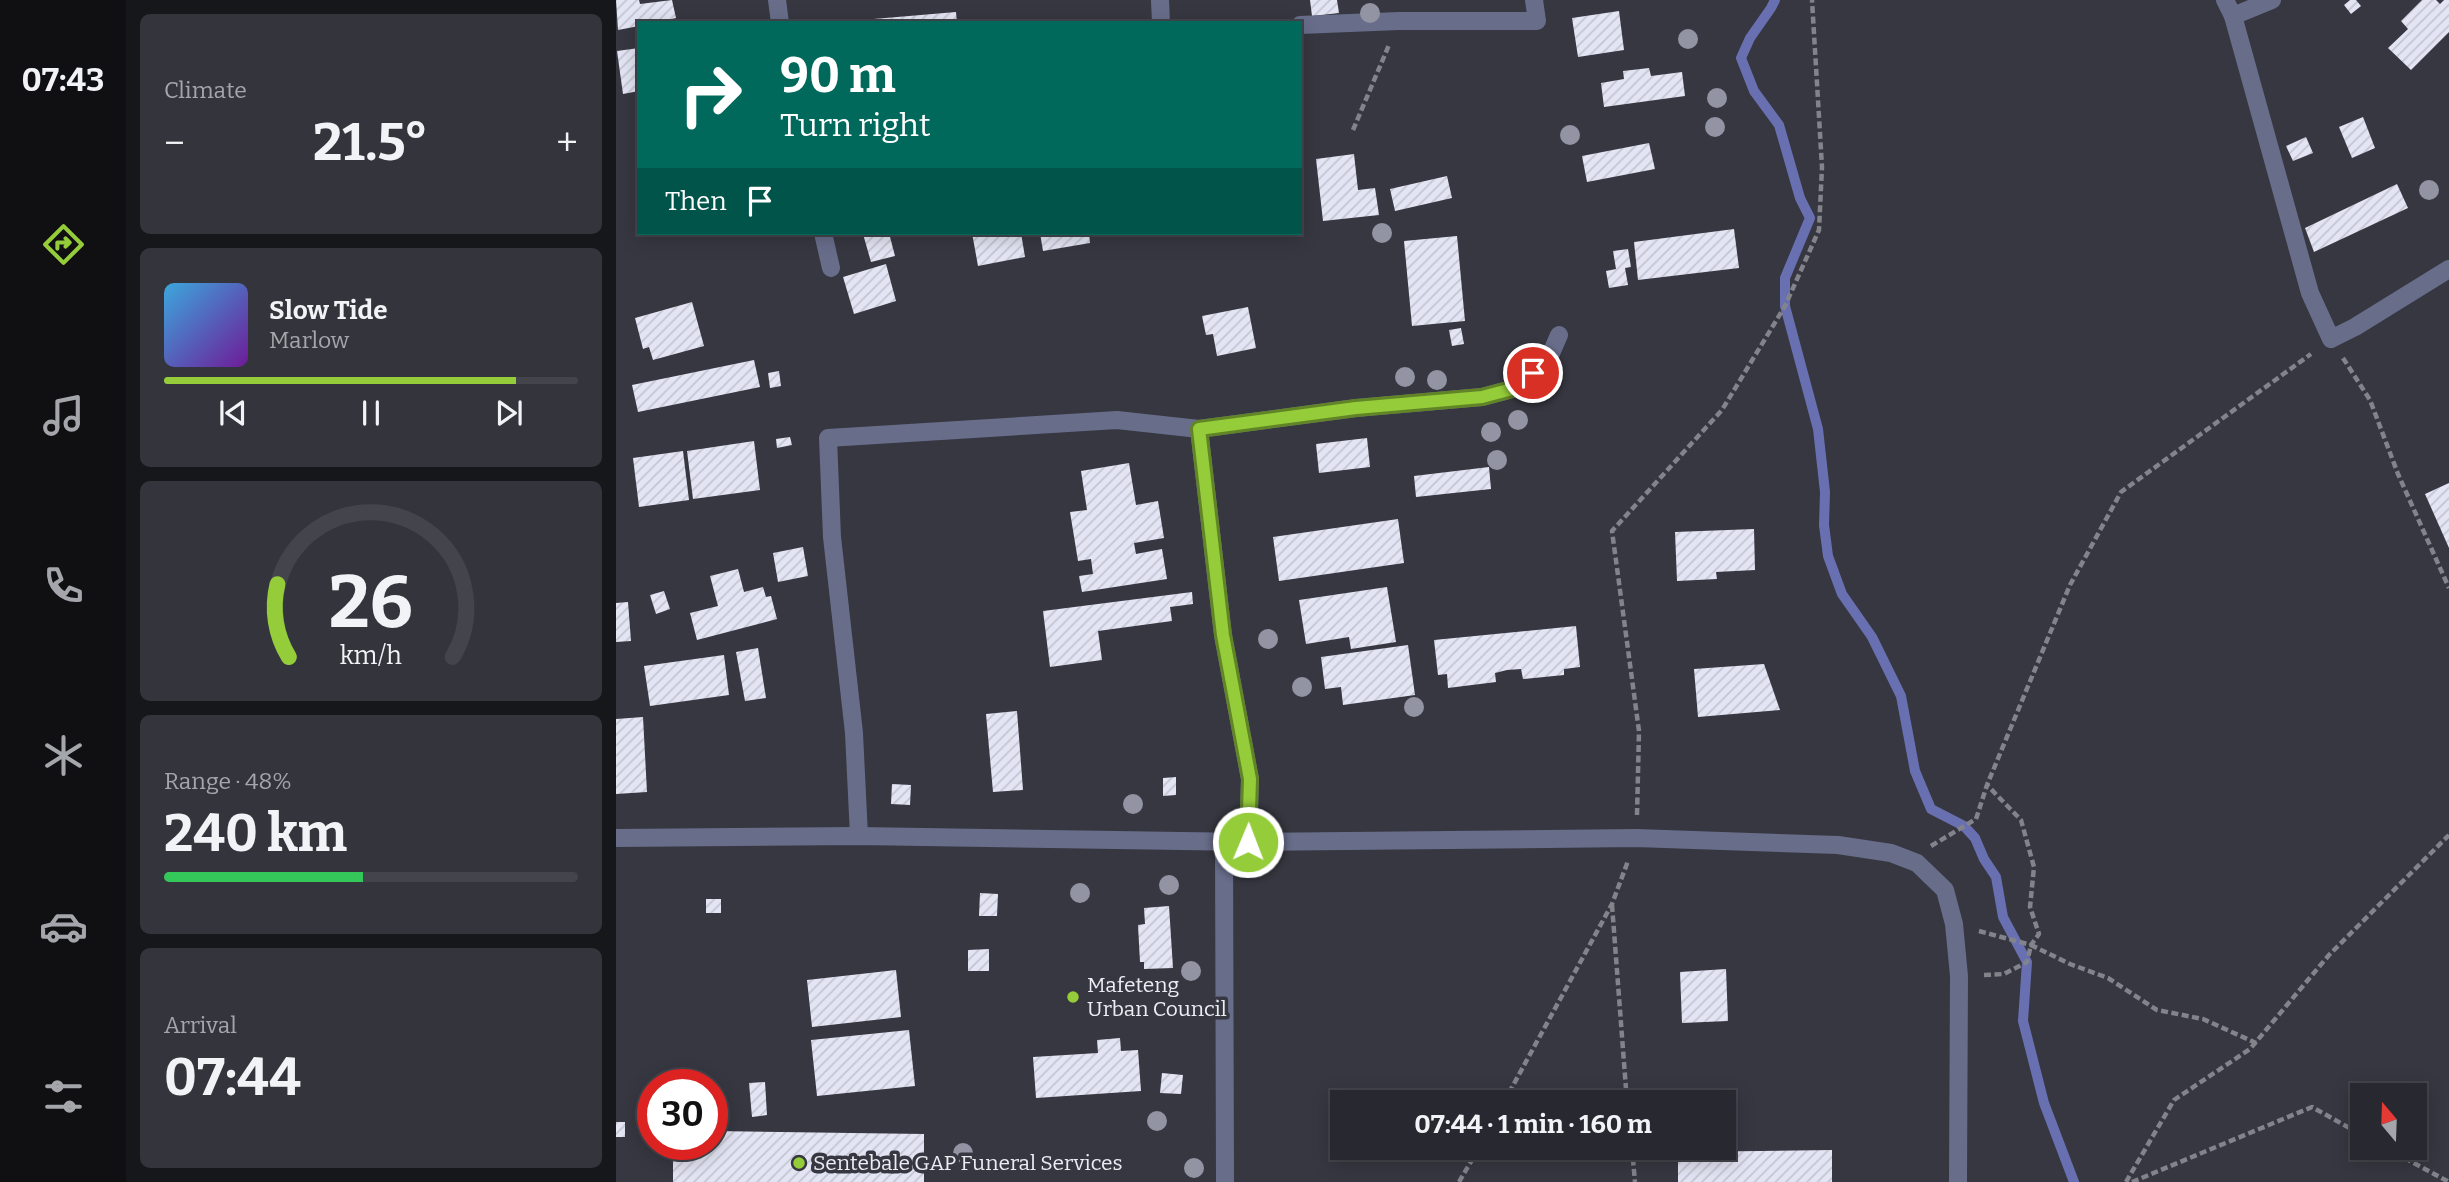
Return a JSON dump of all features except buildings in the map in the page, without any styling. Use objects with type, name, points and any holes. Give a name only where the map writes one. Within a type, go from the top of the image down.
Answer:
[{"type":"street","points":[[776,0],[780,21]]},
{"type":"street","points":[[1160,0],[1161,21]]},
{"type":"street","points":[[1302,25],[1399,21],[1537,21],[1534,0]]},
{"type":"street","points":[[2272,0],[2229,8],[2310,293],[2331,339],[2356,327],[2449,269]]},
{"type":"street","points":[[823,235],[831,268]]},
{"type":"street","points":[[859,836],[854,733],[832,537],[828,438],[1117,420],[1199,429],[1356,408],[1482,397],[1516,388],[1549,358],[1559,335]]},
{"type":"street","points":[[1199,429],[1223,635],[1250,779],[1248,842]]},
{"type":"street","points":[[616,838],[859,836],[1224,842],[1636,838],[1838,845],[1891,853],[1917,863],[1945,890],[1954,924],[1959,976],[1958,1182]]},
{"type":"street","points":[[1224,842],[1225,1182]]},
{"type":"path","points":[[1511,1090],[1612,904],[1636,838],[1639,731],[1612,531],[1722,410],[1785,306],[1819,230],[1822,167],[1812,0]]},
{"type":"path","points":[[1353,130],[1399,21]]},
{"type":"path","points":[[1917,863],[1931,846],[1976,819],[1987,785],[2070,585],[2121,492],[2331,339],[2370,400],[2398,474],[2449,588]]},
{"type":"path","points":[[1959,976],[2004,974],[2027,962],[2031,945],[2039,934],[2029,907],[2034,867],[2021,820],[1987,785]]},
{"type":"path","points":[[2126,1182],[2174,1100],[2250,1049],[2329,956],[2449,835]]},
{"type":"path","points":[[1612,904],[1626,1090]]},
{"type":"path","points":[[1954,924],[2031,945],[2070,964],[2108,978],[2157,1010],[2203,1019],[2256,1043]]},
{"type":"path","points":[[2133,1182],[2312,1107],[2350,1128]]},
{"type":"path","points":[[1459,1182],[1472,1160]]},
{"type":"path","points":[[1633,1160],[1635,1182]]},
{"type":"path","points":[[2408,1160],[2449,1182]]},
{"type":"waterway","points":[[1775,0],[1750,38],[1741,58],[1754,91],[1779,125],[1800,198],[1810,218],[1785,278],[1785,306],[1818,429],[1828,556],[1842,594],[1872,637],[1901,696],[1915,771],[1931,809],[1964,826],[1975,838],[1996,877],[2003,917],[2027,962],[2023,1021],[2044,1103],[2074,1182]]},
{"type":"place","name":"Mafeteng Urban Council","points":[[1073,997]]},
{"type":"place","name":"Sentebale GAP Funeral Services","points":[[799,1163]]},
{"type":"route","points":[[1248,842],[1250,779],[1223,635],[1199,429],[1356,408],[1482,397],[1516,388],[1533,373]]}]
